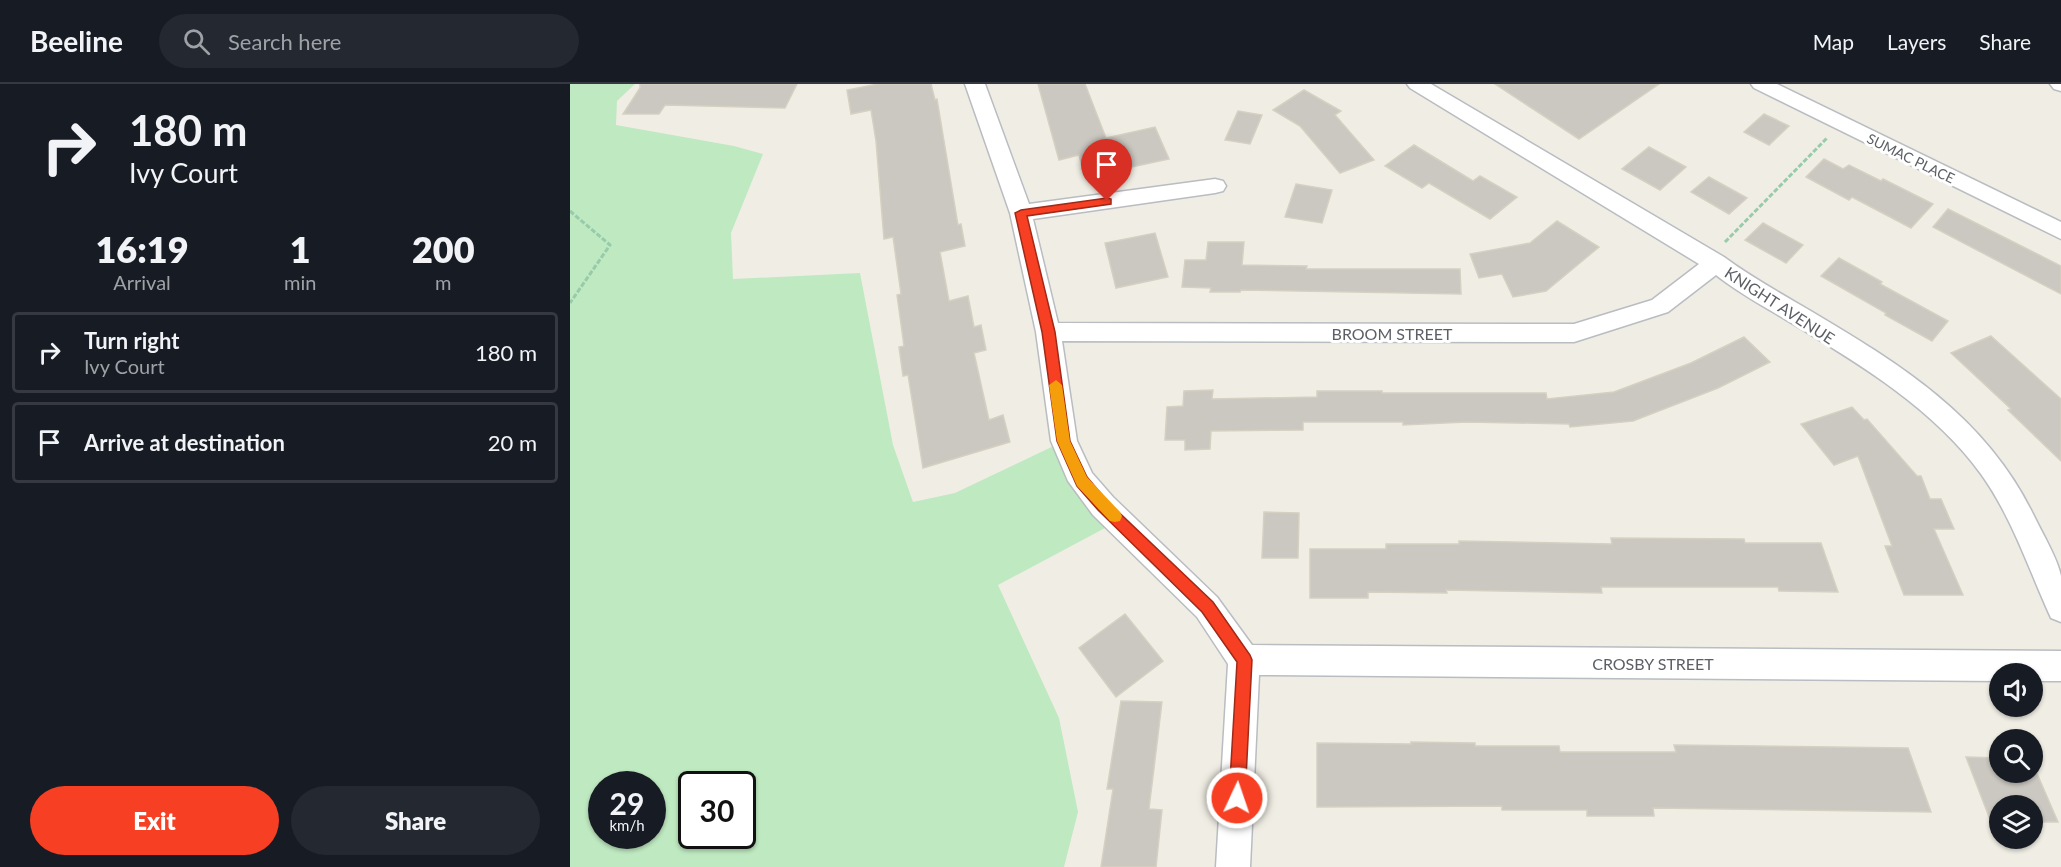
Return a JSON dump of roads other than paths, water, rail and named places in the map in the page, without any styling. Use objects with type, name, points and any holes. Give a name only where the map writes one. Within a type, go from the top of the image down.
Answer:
[{"type":"street","points":[[975,84],[1021,213],[1048,332],[1064,441],[1082,481],[1103,506],[1207,607],[1244,660],[1233,867]]},
{"type":"street","name":"KNIGHT AVENUE","points":[[1417,84],[1712,261],[1921,397],[1960,431],[1990,466],[2017,514],[2061,608]]},
{"type":"street","name":"SUMAC PLACE","points":[[1761,84],[2061,231]]},
{"type":"street","points":[[1021,213],[1215,186]]},
{"type":"street","name":"BROOM STREET","points":[[1048,332],[1574,333],[1660,306],[1712,261]]},
{"type":"street","name":"CROSBY STREET","points":[[1244,660],[2061,666]]}]
